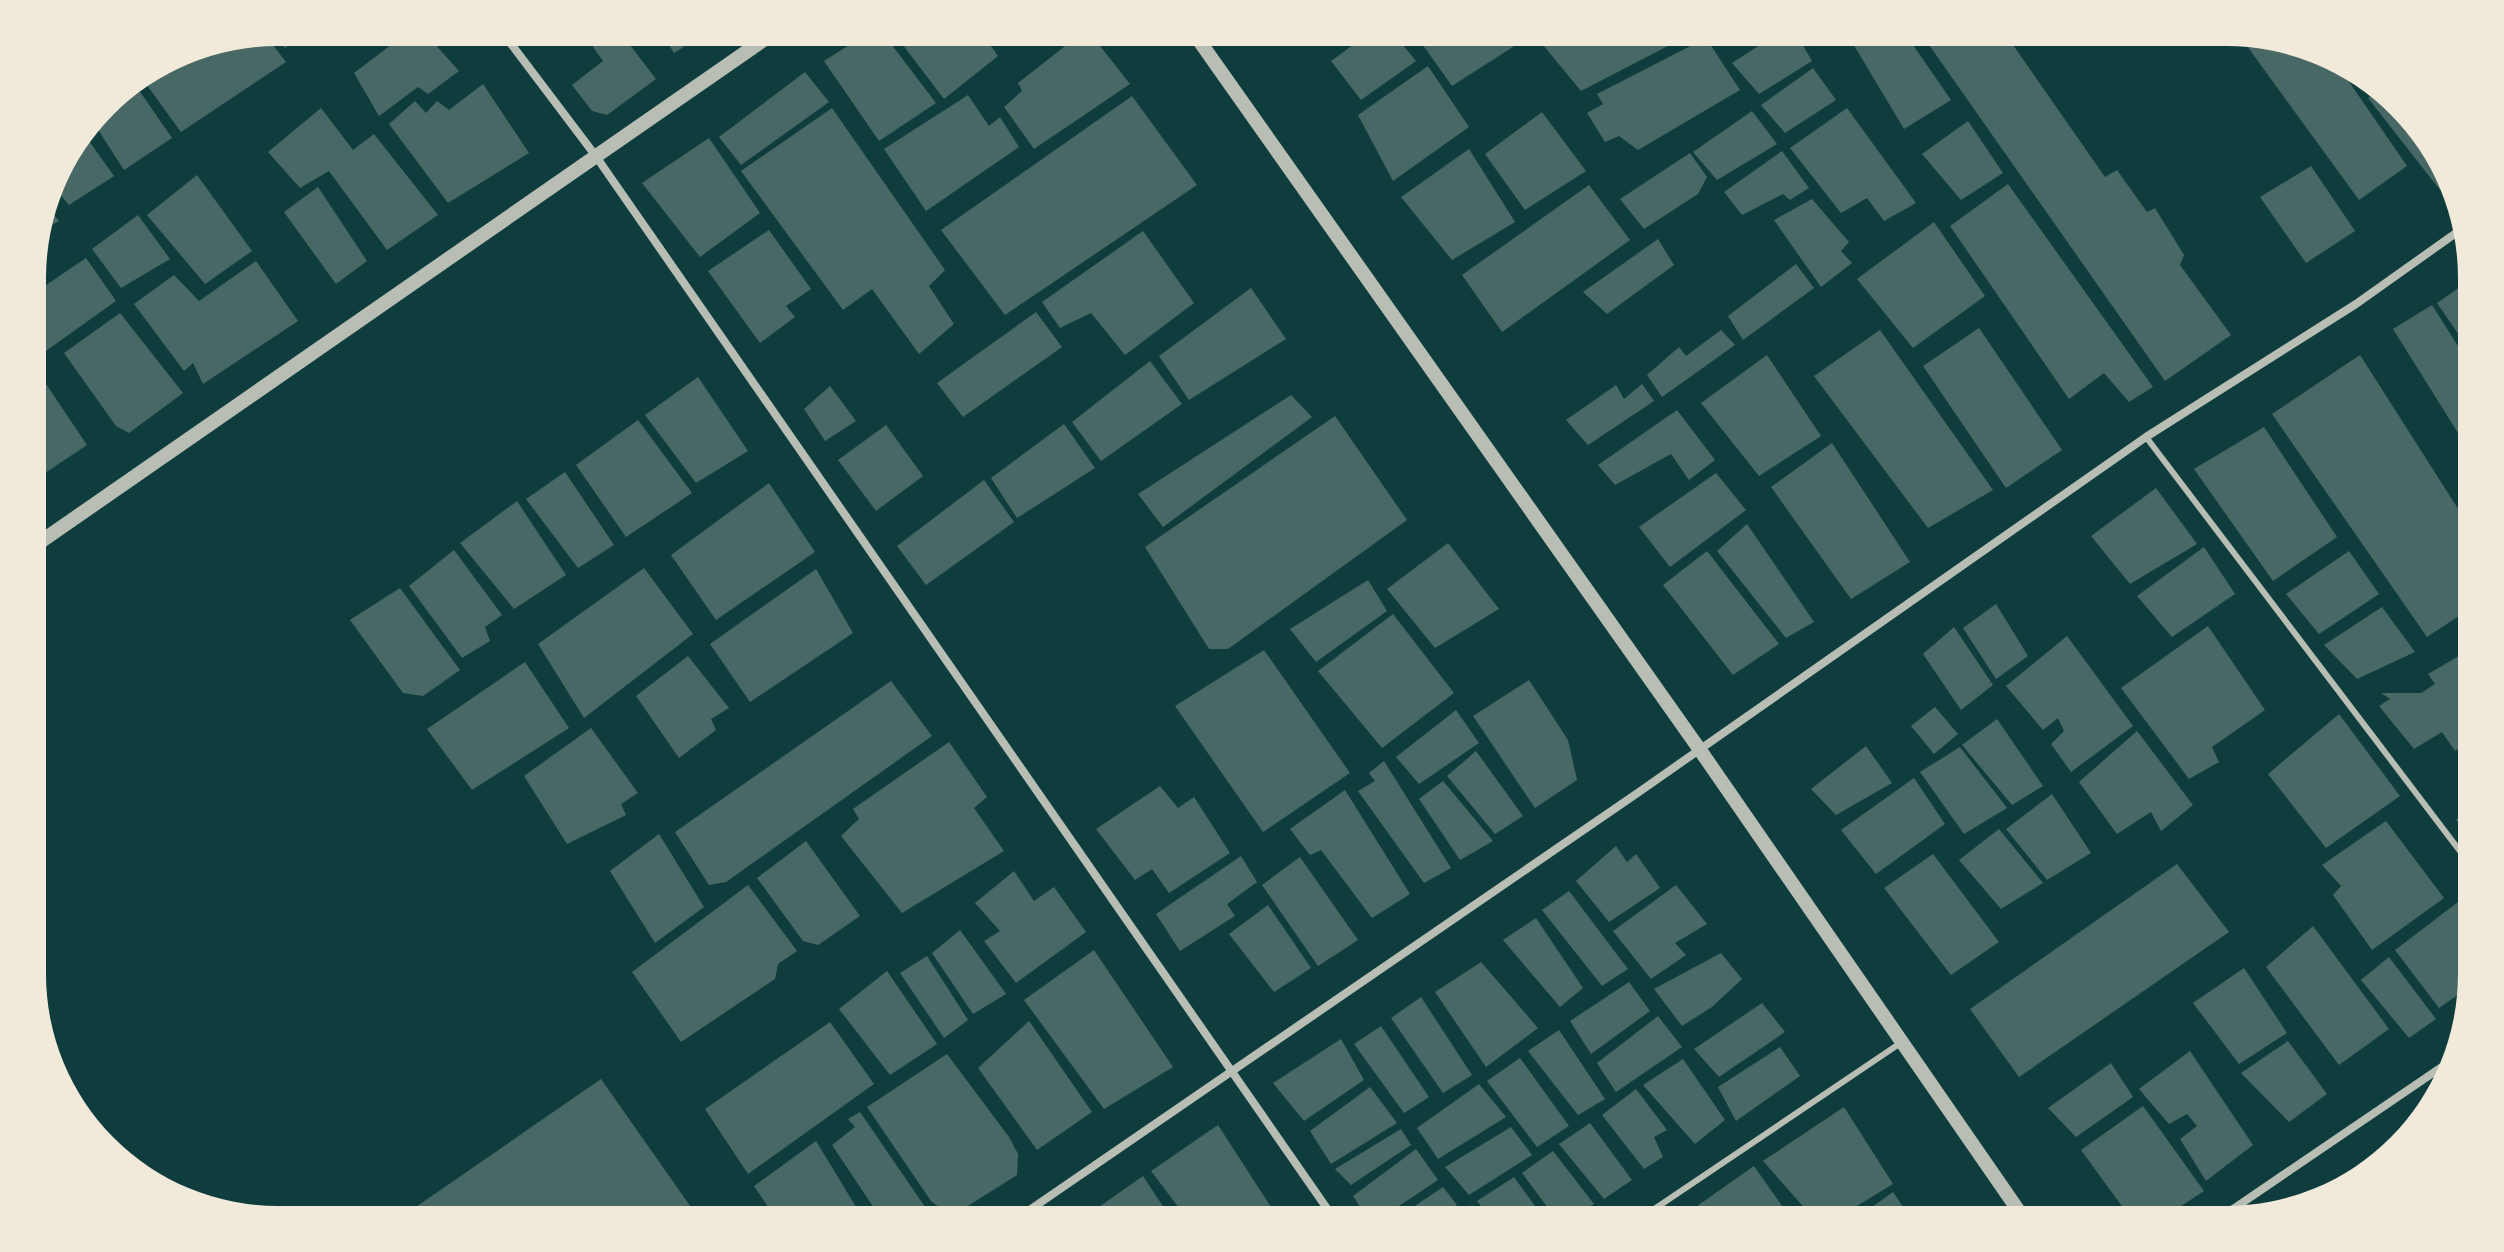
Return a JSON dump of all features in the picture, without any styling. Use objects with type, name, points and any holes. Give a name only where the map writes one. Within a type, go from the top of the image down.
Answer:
[{"type":"street","points":[[513,46],[595,155],[1325,1206]]},
{"type":"street","points":[[46,538],[755,46]]},
{"type":"street","points":[[1203,46],[1700,750],[2015,1206]]},
{"type":"street","points":[[1035,1206],[1700,750],[2146,437],[2356,304],[2453,235]]},
{"type":"street","points":[[2238,1206],[2437,1070]]},
{"type":"lane","points":[[2146,437],[2458,849]]},
{"type":"lane","points":[[1659,1206],[1902,1042]]},
{"type":"building","points":[[274,46],[286,62],[181,132],[148,86],[203,58],[233,50]]},
{"type":"building","points":[[390,46],[437,46],[459,71],[428,94],[418,87],[379,116],[354,73]]},
{"type":"building","points":[[631,46],[656,79],[607,115],[592,111],[572,85],[603,61],[593,47]]},
{"type":"building","points":[[670,46],[685,46],[674,53]]},
{"type":"building","points":[[848,46],[893,46],[936,103],[879,141],[824,61]]},
{"type":"building","points":[[904,46],[991,46],[998,56],[944,99]]},
{"type":"building","points":[[1065,46],[1100,46],[1130,84],[1034,149],[1004,107],[1022,91],[1018,83]]},
{"type":"building","points":[[1352,46],[1404,46],[1416,61],[1361,100],[1331,61]]},
{"type":"building","points":[[1424,46],[1514,46],[1452,86]]},
{"type":"building","points":[[1544,46],[1668,46],[1581,91]]},
{"type":"building","points":[[1690,46],[1711,46],[1740,90],[1638,150],[1619,136],[1605,142],[1587,113],[1603,104],[1597,94]]},
{"type":"building","points":[[1758,46],[1803,46],[1812,61],[1759,94],[1732,63]]},
{"type":"building","points":[[1854,46],[1914,46],[1951,100],[1904,129]]},
{"type":"building","points":[[1930,46],[2014,46],[2105,177],[2117,170],[2147,212],[2155,208],[2184,255],[2180,265],[2231,335],[2165,381]]},
{"type":"building","points":[[2248,47],[2301,58],[2349,81],[2407,166],[2359,200]]},
{"type":"building","points":[[1428,66],[1469,127],[1393,181],[1358,115]]},
{"type":"building","points":[[1813,68],[1836,100],[1785,133],[1761,105]]},
{"type":"building","points":[[805,72],[829,102],[741,165],[719,137]]},
{"type":"building","points":[[483,84],[529,153],[448,203],[389,124],[415,101],[426,113],[437,101],[449,110]]},
{"type":"building","points":[[140,92],[172,138],[124,170],[99,131]]},
{"type":"building","points":[[968,95],[989,126],[1000,117],[1019,147],[926,211],[884,149]]},
{"type":"building","points":[[1132,96],[1197,185],[1005,315],[941,230]]},
{"type":"building","points":[[2368,98],[2379,104],[2400,125],[2419,149],[2440,190],[2440,190]]},
{"type":"building","points":[[321,108],[353,150],[374,134],[438,215],[387,250],[329,171],[300,188],[268,152]]},
{"type":"building","points":[[832,108],[945,270],[929,286],[954,324],[919,354],[872,289],[843,310],[741,171]]},
{"type":"building","points":[[1847,108],[1916,203],[1884,221],[1867,198],[1841,213],[1790,148]]},
{"type":"building","points":[[1752,111],[1777,144],[1717,180],[1693,152]]},
{"type":"building","points":[[1542,112],[1586,171],[1525,210],[1485,154]]},
{"type":"building","points":[[1968,121],[2003,173],[1961,200],[1922,154]]},
{"type":"building","points":[[709,138],[760,213],[700,257],[642,183]]},
{"type":"building","points":[[90,143],[114,176],[69,205],[62,196],[77,162]]},
{"type":"building","points":[[1469,149],[1515,222],[1452,260],[1401,197]]},
{"type":"building","points":[[1782,151],[1809,188],[1790,200],[1783,194],[1742,215],[1724,192]]},
{"type":"building","points":[[1690,153],[1707,177],[1698,194],[1644,229],[1620,199]]},
{"type":"building","points":[[2311,166],[2355,231],[2306,263],[2260,197]]},
{"type":"building","points":[[197,175],[252,251],[205,284],[147,215]]},
{"type":"building","points":[[2008,184],[2153,387],[2129,402],[2104,373],[2069,399],[1950,226]]},
{"type":"building","points":[[1589,185],[1630,240],[1502,332],[1462,275]]},
{"type":"building","points":[[318,187],[367,261],[336,284],[284,212]]},
{"type":"building","points":[[1812,199],[1849,242],[1841,251],[1852,263],[1821,287],[1774,220]]},
{"type":"building","points":[[138,215],[170,259],[121,288],[92,249]]},
{"type":"building","points":[[1934,222],[1985,296],[1913,348],[1857,279]]},
{"type":"building","points":[[769,230],[811,289],[786,306],[795,317],[760,343],[708,271]]},
{"type":"building","points":[[1143,231],[1194,303],[1125,355],[1091,313],[1060,328],[1042,302]]},
{"type":"building","points":[[1658,239],[1674,265],[1607,314],[1583,292]]},
{"type":"building","points":[[86,258],[116,301],[46,351],[46,285]]},
{"type":"building","points":[[256,261],[298,321],[203,384],[193,363],[184,371],[134,304],[174,275],[199,301]]},
{"type":"building","points":[[1796,264],[1814,288],[1743,340],[1728,316]]},
{"type":"building","points":[[1251,288],[1286,339],[1189,400],[1159,356]]},
{"type":"building","points":[[2458,288],[2458,334],[2437,303]]},
{"type":"building","points":[[2432,305],[2458,346],[2458,433],[2393,329]]},
{"type":"building","points":[[1036,312],[1062,347],[963,417],[937,383]]},
{"type":"building","points":[[120,313],[183,393],[129,433],[116,426],[64,353]]},
{"type":"building","points":[[1979,328],[2062,450],[2006,488],[1923,366]]},
{"type":"building","points":[[1721,330],[1735,345],[1662,397],[1647,375],[1679,347],[1686,356]]},
{"type":"building","points":[[1880,330],[1993,490],[1928,528],[1814,376]]},
{"type":"building","points":[[1767,355],[1821,436],[1759,476],[1701,403]]},
{"type":"building","points":[[2360,355],[2458,509],[2458,617],[2427,637],[2272,414]]},
{"type":"building","points":[[1150,361],[1182,404],[1101,461],[1072,422]]},
{"type":"building","points":[[698,377],[748,451],[696,483],[645,415]]},
{"type":"building","points":[[46,384],[87,445],[46,472]]},
{"type":"building","points":[[1642,384],[1654,401],[1588,445],[1566,420],[1616,385],[1624,399]]},
{"type":"building","points":[[830,386],[856,421],[825,441],[804,409]]},
{"type":"building","points":[[1291,395],[1312,417],[1163,527],[1138,494]]},
{"type":"building","points":[[1677,410],[1715,460],[1689,480],[1671,454],[1615,485],[1598,465]]},
{"type":"building","points":[[1335,416],[1407,520],[1228,649],[1209,649],[1145,547]]},
{"type":"building","points":[[638,420],[692,493],[626,537],[576,465]]},
{"type":"building","points":[[1064,424],[1095,468],[1017,518],[991,478]]},
{"type":"building","points":[[886,425],[923,476],[876,511],[838,460]]},
{"type":"building","points":[[2264,427],[2337,537],[2273,581],[2194,469]]},
{"type":"building","points":[[1832,443],[1910,562],[1851,599],[1771,487]]},
{"type":"building","points":[[565,472],[614,545],[578,568],[526,499]]},
{"type":"building","points":[[1716,473],[1746,510],[1670,567],[1639,527]]},
{"type":"building","points":[[984,480],[1014,522],[926,585],[897,546]]},
{"type":"building","points":[[769,483],[815,552],[716,620],[671,555]]},
{"type":"building","points":[[2156,488],[2197,544],[2130,584],[2091,536]]},
{"type":"building","points":[[517,501],[566,575],[514,609],[460,543]]},
{"type":"building","points":[[1747,524],[1814,622],[1786,638],[1717,551]]},
{"type":"building","points":[[1448,543],[1499,609],[1435,648],[1387,589]]},
{"type":"building","points":[[2204,547],[2235,594],[2172,637],[2137,596]]},
{"type":"building","points":[[454,550],[502,615],[485,627],[490,641],[462,658],[409,586]]},
{"type":"building","points":[[1707,551],[1779,644],[1733,675],[1663,585]]},
{"type":"building","points":[[2349,551],[2379,594],[2319,634],[2286,594]]},
{"type":"building","points":[[644,568],[693,634],[584,718],[538,644]]},
{"type":"building","points":[[816,569],[853,633],[750,702],[710,644]]},
{"type":"building","points":[[1368,580],[1387,611],[1316,662],[1290,629]]},
{"type":"building","points":[[400,588],[460,670],[423,696],[403,693],[350,620]]},
{"type":"building","points":[[1996,604],[2028,656],[1996,679],[1963,628]]},
{"type":"building","points":[[2382,607],[2415,652],[2357,679],[2324,645]]},
{"type":"building","points":[[1393,614],[1454,693],[1382,748],[1318,671]]},
{"type":"building","points":[[2208,626],[2265,710],[2212,747],[2219,762],[2189,779],[2121,688]]},
{"type":"building","points":[[1954,627],[1993,685],[1961,710],[1923,654]]},
{"type":"building","points":[[2067,636],[2133,726],[2071,772],[2051,744],[2064,731],[2058,718],[2043,730],[2006,686]]},
{"type":"building","points":[[1264,650],[1350,773],[1263,832],[1175,706]]},
{"type":"building","points":[[688,656],[729,708],[711,719],[716,730],[679,758],[636,696]]},
{"type":"building","points":[[2458,657],[2458,749],[2455,751],[2442,732],[2414,749],[2379,706],[2390,699],[2381,693],[2421,693],[2435,684],[2428,674]]},
{"type":"building","points":[[525,662],[569,728],[472,790],[427,729]]},
{"type":"building","points":[[1529,680],[1568,740],[1577,780],[1535,808],[1473,716]]},
{"type":"building","points":[[891,681],[932,736],[726,882],[709,885],[675,832]]},
{"type":"building","points":[[1935,707],[1958,734],[1934,754],[1911,726]]},
{"type":"building","points":[[1456,710],[1479,743],[1419,784],[1396,757]]},
{"type":"building","points":[[2339,714],[2400,796],[2326,848],[2268,774]]},
{"type":"building","points":[[1997,719],[2043,786],[2012,805],[1962,745]]},
{"type":"building","points":[[591,728],[638,793],[621,804],[626,815],[567,844],[524,776]]},
{"type":"building","points":[[2137,731],[2193,805],[2161,831],[2151,812],[2117,834],[2079,782]]},
{"type":"building","points":[[949,742],[987,797],[974,808],[1004,851],[902,913],[841,836],[859,819],[853,809]]},
{"type":"building","points":[[1866,746],[1892,783],[1836,815],[1811,789]]},
{"type":"building","points":[[1960,747],[2007,808],[1964,834],[1920,772]]},
{"type":"building","points":[[1476,751],[1523,816],[1495,834],[1447,776]]},
{"type":"building","points":[[1384,761],[1451,868],[1424,883],[1358,791],[1375,781],[1369,773]]},
{"type":"building","points":[[1914,778],[1945,824],[1876,874],[1841,830]]},
{"type":"building","points":[[1443,781],[1493,841],[1460,860],[1419,799]]},
{"type":"building","points":[[1160,786],[1178,808],[1194,797],[1230,853],[1169,893],[1152,869],[1135,880],[1096,829]]},
{"type":"building","points":[[1345,790],[1410,894],[1372,918],[1321,850],[1310,855],[1290,829]]},
{"type":"building","points":[[2052,794],[2091,853],[2047,880],[2006,829]]},
{"type":"building","points":[[2386,821],[2444,898],[2372,950],[2333,895],[2341,886],[2322,865]]},
{"type":"building","points":[[1999,829],[2043,883],[2001,909],[1959,860]]},
{"type":"building","points":[[659,834],[704,907],[655,943],[610,871]]},
{"type":"building","points":[[806,841],[860,916],[818,945],[803,941],[757,878]]},
{"type":"building","points":[[1616,846],[1627,862],[1636,854],[1660,888],[1609,922],[1576,881]]},
{"type":"building","points":[[1933,854],[1999,942],[1951,975],[1884,888]]},
{"type":"building","points":[[1241,856],[1257,882],[1227,904],[1235,916],[1180,951],[1156,914]]},
{"type":"building","points":[[1300,857],[1358,940],[1318,966],[1262,885]]},
{"type":"building","points":[[2177,864],[2229,932],[2019,1077],[1970,1009]]},
{"type":"building","points":[[1014,871],[1034,901],[1054,887],[1086,932],[1016,983],[984,941],[1000,931],[975,903]]},
{"type":"building","points":[[748,885],[797,951],[778,964],[775,979],[681,1042],[632,972]]},
{"type":"building","points":[[1676,885],[1707,924],[1675,943],[1686,955],[1651,979],[1613,931]]},
{"type":"building","points":[[1569,891],[1628,969],[1602,986],[1542,910]]},
{"type":"building","points":[[2458,902],[2457,996],[2439,1008],[2395,950]]},
{"type":"building","points":[[1268,905],[1311,968],[1274,992],[1229,934]]},
{"type":"building","points":[[1536,918],[1583,988],[1560,1007],[1503,940]]},
{"type":"building","points":[[2313,926],[2389,1029],[2339,1065],[2266,967]]},
{"type":"building","points":[[960,930],[1006,994],[973,1014],[932,953]]},
{"type":"building","points":[[1094,950],[1173,1067],[1104,1109],[1024,1000]]},
{"type":"building","points":[[1721,953],[1742,979],[1712,1007],[1682,1026],[1654,989]]},
{"type":"building","points":[[927,956],[968,1020],[944,1038],[900,973]]},
{"type":"building","points":[[2389,957],[2436,1019],[2409,1038],[2361,980]]},
{"type":"building","points":[[1481,962],[1538,1028],[1486,1067],[1435,992]]},
{"type":"building","points":[[2244,968],[2287,1033],[2239,1064],[2193,1003]]},
{"type":"building","points":[[887,971],[937,1044],[890,1075],[839,1009]]},
{"type":"building","points":[[1629,982],[1650,1011],[1591,1054],[1570,1021]]},
{"type":"building","points":[[1421,997],[1472,1075],[1443,1093],[1391,1018]]},
{"type":"building","points":[[1762,1003],[1785,1032],[1719,1077],[1694,1049]]},
{"type":"building","points":[[1658,1016],[1682,1047],[1616,1092],[1597,1063]]},
{"type":"building","points":[[1029,1021],[1092,1112],[1037,1150],[978,1068]]},
{"type":"building","points":[[830,1022],[874,1084],[748,1174],[705,1109]]},
{"type":"building","points":[[1381,1026],[1429,1097],[1404,1113],[1354,1044]]},
{"type":"building","points":[[1559,1030],[1605,1099],[1578,1115],[1528,1051]]},
{"type":"building","points":[[1341,1039],[1364,1080],[1304,1121],[1273,1083]]},
{"type":"building","points":[[2288,1041],[2327,1094],[2289,1122],[2241,1073]]},
{"type":"building","points":[[1780,1047],[1800,1076],[1736,1121],[1718,1087]]},
{"type":"building","points":[[2190,1051],[2253,1145],[2206,1181],[2180,1139],[2197,1126],[2187,1114],[2169,1124],[2139,1089]]},
{"type":"building","points":[[947,1054],[1009,1137],[1018,1154],[1017,1175],[968,1206],[938,1206],[931,1201],[867,1107]]},
{"type":"building","points":[[1520,1058],[1569,1126],[1537,1147],[1487,1081]]},
{"type":"building","points":[[1683,1059],[1725,1120],[1695,1144],[1643,1085]]},
{"type":"building","points":[[2111,1063],[2133,1097],[2076,1137],[2048,1108]]},
{"type":"building","points":[[601,1079],[690,1206],[417,1206]]},
{"type":"building","points":[[1479,1084],[1506,1117],[1438,1159],[1417,1128]]},
{"type":"building","points":[[1370,1087],[1397,1123],[1331,1164],[1310,1131]]},
{"type":"building","points":[[1636,1089],[1667,1130],[1654,1137],[1663,1157],[1644,1169],[1602,1115]]},
{"type":"building","points":[[2143,1106],[2204,1191],[2181,1206],[2122,1206],[2081,1150]]},
{"type":"building","points":[[1844,1107],[1893,1184],[1857,1206],[1803,1206],[1763,1161]]},
{"type":"building","points":[[860,1112],[924,1206],[873,1206],[832,1145],[855,1127],[848,1119]]},
{"type":"building","points":[[1590,1123],[1632,1180],[1604,1199],[1559,1144]]},
{"type":"building","points":[[1218,1125],[1270,1206],[1177,1206],[1151,1171]]},
{"type":"building","points":[[1511,1127],[1532,1155],[1469,1195],[1445,1167]]},
{"type":"building","points":[[1401,1129],[1411,1145],[1351,1185],[1335,1169]]},
{"type":"building","points":[[816,1141],[855,1206],[768,1206],[754,1186]]},
{"type":"building","points":[[1416,1149],[1438,1180],[1399,1206],[1360,1206],[1353,1196]]},
{"type":"building","points":[[1553,1151],[1594,1204],[1547,1206],[1522,1173]]},
{"type":"building","points":[[1754,1166],[1782,1206],[1697,1206]]},
{"type":"building","points":[[1143,1176],[1163,1206],[1100,1206]]},
{"type":"building","points":[[1514,1177],[1535,1206],[1481,1206],[1477,1201]]},
{"type":"building","points":[[1443,1187],[1457,1205],[1456,1206],[1415,1206]]},
{"type":"building","points":[[1893,1192],[1902,1206],[1874,1206]]}]
